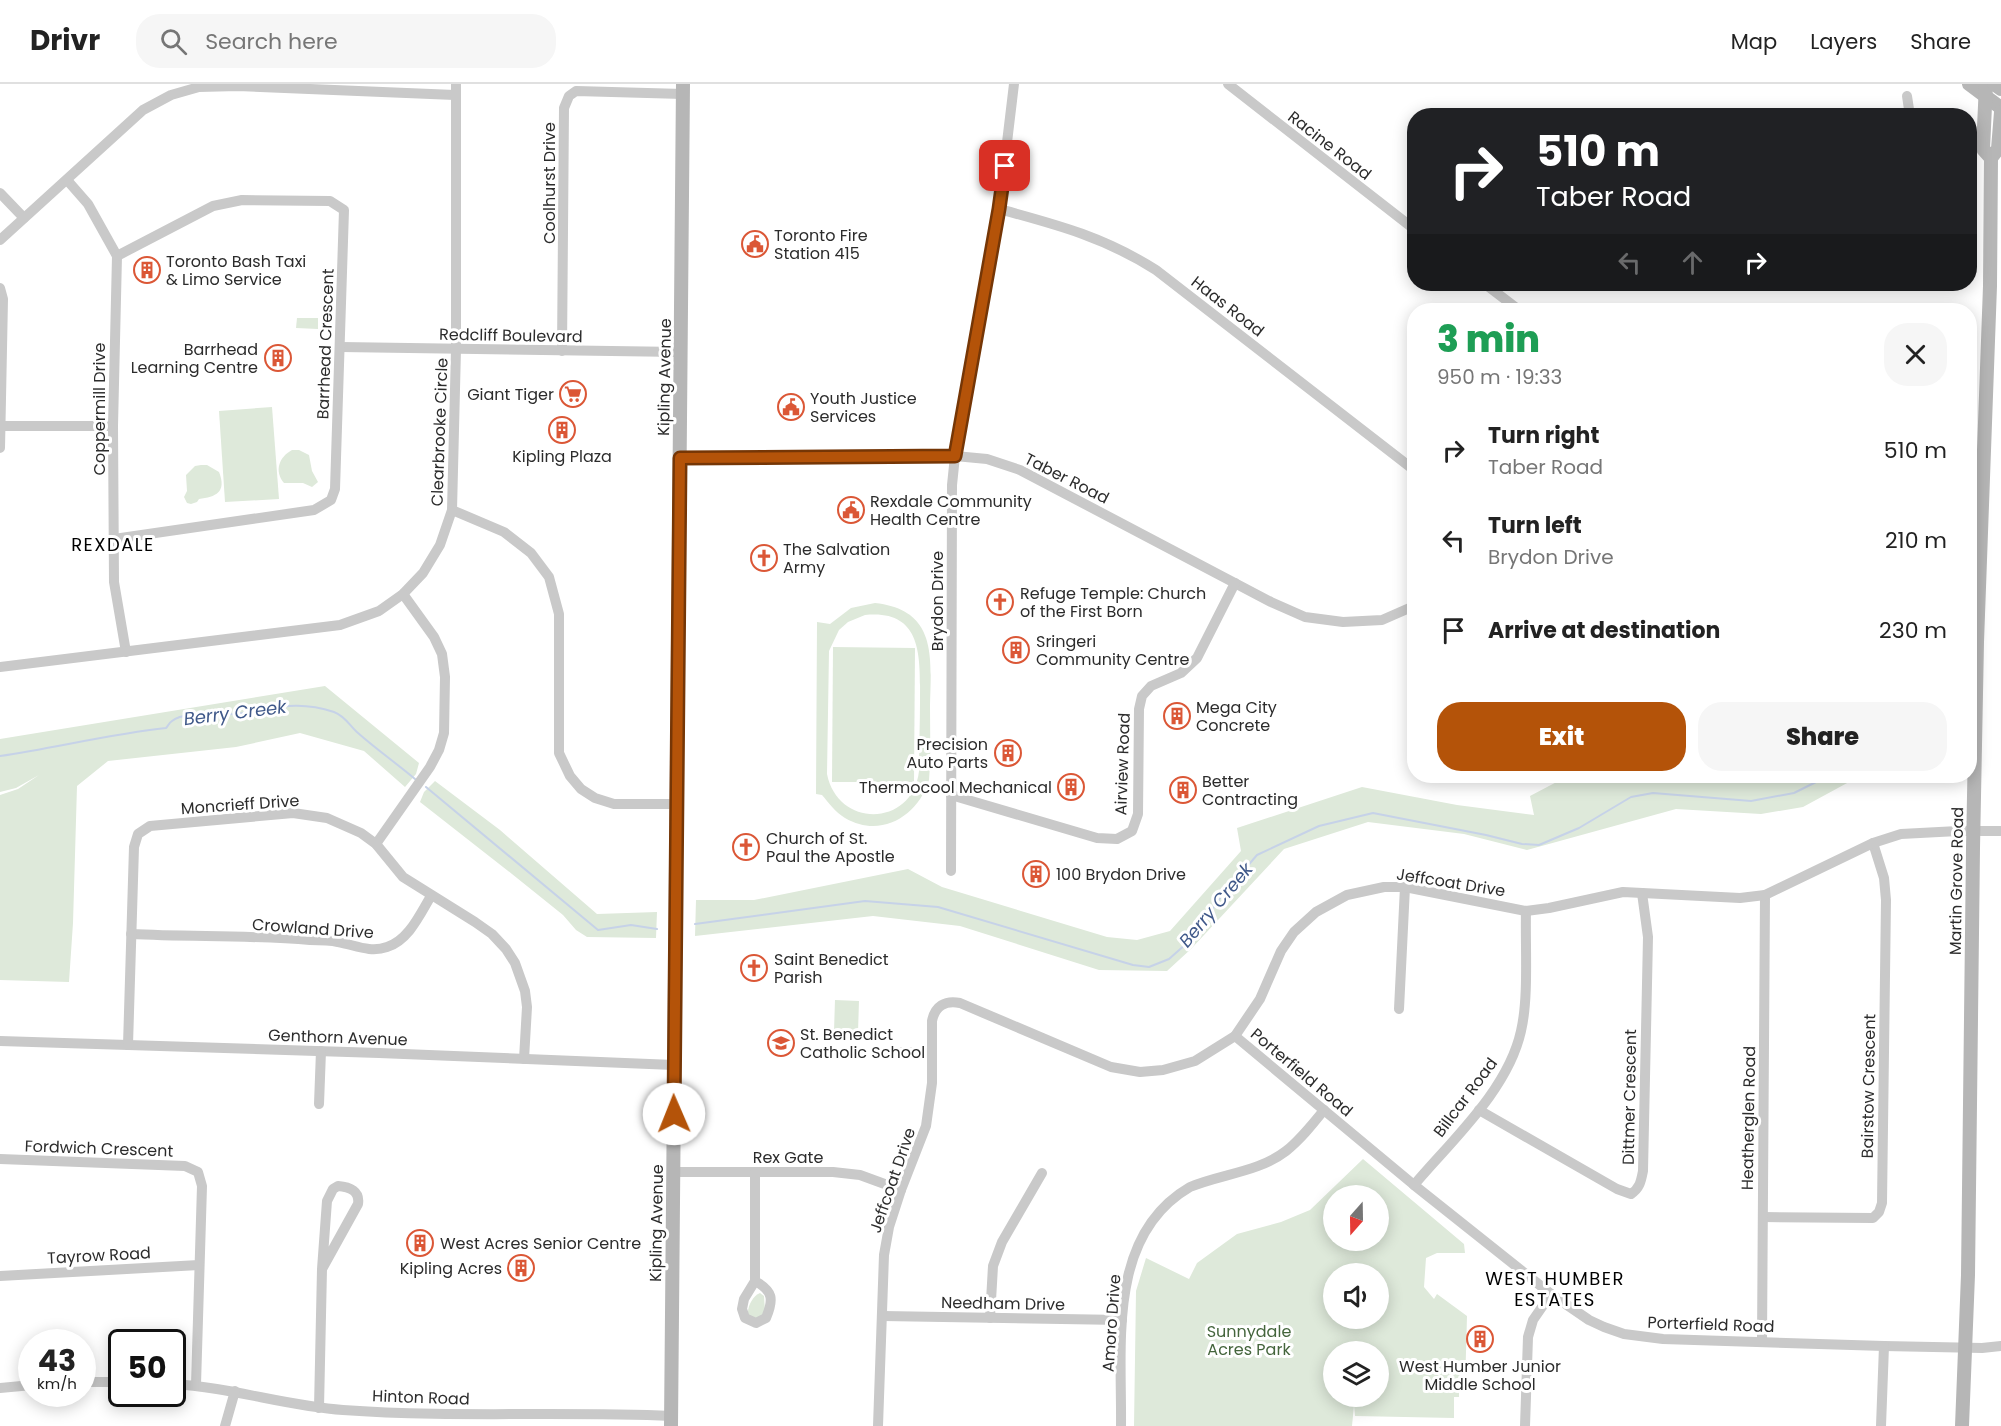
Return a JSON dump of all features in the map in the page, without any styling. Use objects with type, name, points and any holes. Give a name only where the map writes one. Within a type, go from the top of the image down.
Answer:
[{"type":"main road","points":[[1970,84],[1985,90],[2001,110]]},
{"type":"main road","points":[[1994,84],[2001,89]]},
{"type":"main road","name":"Kipling Avenue","points":[[671,1421],[683,89]]},
{"type":"main road","name":"Martin Grove Road","points":[[1985,90],[1983,149],[1995,159]]},
{"type":"main road","name":"Martin Grove Road","points":[[1977,484],[1990,286],[1995,159],[2001,110]]},
{"type":"main road","name":"Martin Grove Road","points":[[1962,1426],[1968,1275],[1973,783]]},
{"type":"street","name":"Brydon Drive","points":[[951,871],[952,485],[955,456],[999,209],[1014,84]]},
{"type":"street","name":"Racine Road","points":[[1228,84],[1407,224]]},
{"type":"street","name":"Clearbrooke Circle","points":[[0,240],[143,110],[171,95],[199,87],[238,86],[456,89],[456,349],[452,510],[440,545],[423,573],[403,594],[379,611],[340,625],[0,667]]},
{"type":"street","name":"Coolhurst Drive","points":[[562,351],[565,102],[576,91],[683,89]]},
{"type":"street","points":[[1907,96],[1909,108]]},
{"type":"street","points":[[67,180],[88,204],[117,256]]},
{"type":"street","points":[[0,192],[24,218]]},
{"type":"street","name":"Barrhead Crescent","points":[[114,539],[314,510],[331,500],[335,489],[344,210],[330,201],[242,200],[213,206],[117,256]]},
{"type":"street","name":"Haas Road","points":[[999,209],[1071,228],[1101,239],[1131,254],[1156,270],[1407,465]]},
{"type":"street","name":"Coppermill Drive","points":[[117,256],[113,426],[114,582],[126,652]]},
{"type":"street","points":[[0,288],[3,299],[0,448]]},
{"type":"street","points":[[1494,291],[1510,303]]},
{"type":"street","name":"Redcliff Boulevard","points":[[341,347],[680,352]]},
{"type":"street","points":[[1,426],[113,426]]},
{"type":"street","name":"Taber Road","points":[[680,458],[955,456],[987,459],[1020,470],[1235,583],[1305,617],[1343,622],[1382,620],[1407,609]]},
{"type":"street","points":[[452,510],[504,532],[531,553],[549,577],[559,614],[559,753],[570,776],[581,789],[595,798],[614,804],[676,804]]},
{"type":"street","name":"Airview Road","points":[[951,795],[1097,838],[1117,839],[1132,831],[1138,814],[1139,710],[1142,696],[1151,686],[1181,673],[1197,658],[1235,583]]},
{"type":"street","points":[[376,844],[440,750],[444,733],[445,677],[442,654],[434,637],[403,594]]},
{"type":"street","name":"Moncrieff Drive","points":[[128,1045],[134,847],[138,834],[150,826],[302,813],[343,824],[376,844],[403,877],[492,934],[515,963],[525,991],[527,1007],[524,1059]]},
{"type":"street","name":"Jeffcoat Drive","points":[[878,1426],[884,1255],[889,1227],[901,1190],[926,1126],[932,1083],[930,1053],[933,1016],[940,1006],[952,1002],[960,1003],[1092,1061],[1127,1071],[1152,1071],[1184,1065],[1205,1056],[1235,1036],[1260,999],[1281,951],[1294,932],[1329,903],[1347,895],[1384,887],[1405,887],[1526,911],[1623,892],[1740,897],[1766,895],[1873,843],[1901,834],[2001,831]]},
{"type":"street","name":"Bairstow Crescent","points":[[1762,1217],[1873,1218],[1879,1212],[1882,1203],[1886,900],[1884,878],[1873,843]]},
{"type":"street","points":[[1399,1009],[1405,887]]},
{"type":"street","name":"Dittmer Crescent","points":[[1479,1110],[1617,1189],[1631,1194],[1637,1190],[1643,1171],[1648,937],[1642,893]]},
{"type":"street","name":"Heatherglen Road","points":[[1762,1341],[1766,895]]},
{"type":"street","name":"Crowland Drive","points":[[131,934],[307,939],[376,949],[388,947],[409,932],[431,896]]},
{"type":"street","name":"Billcar Road","points":[[1414,1185],[1479,1110],[1507,1070],[1514,1055],[1524,1010],[1526,911]]},
{"type":"street","name":"Porterfield Road","points":[[1235,1036],[1414,1185],[1551,1294],[1589,1320],[1624,1334],[1663,1339],[1884,1346],[2001,1346]]},
{"type":"street","name":"Genthorn Avenue","points":[[0,1041],[674,1065]]},
{"type":"street","points":[[319,1104],[321,1051]]},
{"type":"street","points":[[881,1052],[930,1053]]},
{"type":"street","name":"Amoro Drive","points":[[1121,1426],[1122,1320],[1127,1274],[1132,1258],[1156,1215],[1165,1205],[1190,1187],[1271,1161],[1298,1140],[1324,1110]]},
{"type":"street","name":"Fordwich Crescent","points":[[0,1159],[185,1166],[198,1172],[202,1186],[196,1385]]},
{"type":"street","name":"Rex Gate","points":[[673,1172],[833,1172],[860,1175],[901,1190]]},
{"type":"street","points":[[755,1173],[755,1281]]},
{"type":"street","points":[[990,1318],[993,1266],[1002,1242],[1041,1173]]},
{"type":"street","points":[[319,1408],[322,1269],[327,1201],[333,1189],[338,1186],[350,1188],[359,1198],[358,1204],[322,1269]]},
{"type":"street","name":"Tayrow Road","points":[[0,1276],[199,1264]]},
{"type":"street","points":[[1525,1426],[1528,1336],[1533,1320],[1551,1294]]},
{"type":"street","name":"Needham Drive","points":[[883,1316],[1122,1320]]},
{"type":"street","points":[[1881,1426],[1884,1346]]},
{"type":"street","name":"Hinton Road","points":[[186,1385],[235,1391],[319,1408],[345,1410],[671,1421]]},
{"type":"street","points":[[0,1388],[18,1386]]},
{"type":"street","points":[[225,1426],[235,1391]]},
{"type":"green space","points":[[297,318],[318,318],[318,329],[296,328]]},
{"type":"green space","points":[[272,407],[279,499],[225,502],[219,411]]},
{"type":"green space","points":[[292,450],[299,450],[309,455],[312,471],[318,482],[312,487],[303,483],[284,483],[281,478],[279,465],[284,456]]},
{"type":"green space","points":[[207,465],[219,472],[221,489],[215,495],[199,499],[191,504],[187,503],[184,497],[187,491],[186,475],[195,466]]},
{"type":"green space","points":[[875,603],[895,607],[910,615],[920,626],[927,639],[930,654],[929,780],[924,793],[907,813],[884,825],[858,824],[835,810],[822,795],[816,794],[817,622],[830,624],[851,608]],"holes":[[[865,615],[884,615],[898,620],[908,628],[915,640],[920,669],[919,771],[914,789],[904,803],[890,811],[875,814],[859,812],[845,805],[834,792],[827,774],[829,651],[839,630],[848,622]]]},
{"type":"green space","points":[[833,647],[915,648],[914,782],[832,782]]},
{"type":"green space","points":[[325,686],[419,763],[416,774],[405,787],[364,751],[300,733],[236,747],[108,761],[77,786],[69,982],[0,980],[0,795],[18,789],[39,775],[16,788],[0,792],[0,739]]},
{"type":"green space","points":[[435,781],[500,830],[597,914],[657,912],[656,938],[587,937],[576,930],[563,915],[420,802],[424,792]]},
{"type":"green space","points":[[1555,783],[1847,783],[1803,807],[1761,814],[1676,809],[1527,850],[1464,834],[1368,822],[1284,849],[1191,949],[1167,971],[1099,970],[960,926],[873,916],[695,936],[696,900],[754,900],[908,869],[942,887],[1107,937],[1137,940],[1170,931],[1241,851],[1237,828],[1362,787],[1457,805],[1534,815],[1530,796]]},
{"type":"green space","points":[[835,1000],[859,1001],[858,1032],[834,1031]]},
{"type":"green space","name":"Sunnydale Acres Park","points":[[1363,1159],[1464,1244],[1465,1253],[1437,1253],[1426,1258],[1424,1287],[1434,1299],[1437,1294],[1467,1316],[1465,1388],[1459,1387],[1459,1397],[1454,1397],[1454,1418],[1355,1416],[1354,1407],[1389,1407],[1389,1341],[1323,1341],[1323,1407],[1354,1407],[1352,1426],[1134,1426],[1136,1291],[1146,1258],[1189,1279],[1197,1263],[1237,1234],[1281,1222],[1310,1210],[1323,1197],[1323,1251],[1389,1251],[1389,1185],[1336,1185]]},
{"type":"green space","points":[[760,1293],[764,1296],[765,1311],[758,1320],[748,1315],[748,1308],[755,1296]]},
{"type":"waterway","name":"Berry Creek","points":[[0,756],[166,728],[172,721],[184,716],[235,714],[307,706],[334,712],[341,716],[365,739],[415,779]]},
{"type":"waterway","name":"Berry Creek","points":[[695,924],[865,901],[938,907],[1133,965],[1149,967],[1169,959],[1195,936],[1220,898],[1257,855],[1319,826],[1373,813],[1522,844],[1539,845],[1579,828],[1631,797],[1653,793],[1751,801],[1794,793],[1814,783]]},
{"type":"waterway","name":"Berry Creek","points":[[426,787],[598,930],[631,925],[657,929]]},
{"type":"place","name":"Toronto Fire Station 415","points":[[755,244]]},
{"type":"place","name":"Toronto Bash Taxi & Limo Service","points":[[147,270]]},
{"type":"place","name":"Barrhead Learning Centre","points":[[278,358]]},
{"type":"place","name":"Giant Tiger","points":[[573,394]]},
{"type":"place","name":"Youth Justice Services","points":[[791,407]]},
{"type":"place","name":"Kipling Plaza","points":[[562,430]]},
{"type":"place","name":"Rexdale Community Health Centre","points":[[851,510]]},
{"type":"place","name":"The Salvation Army","points":[[764,558]]},
{"type":"place","name":"Refuge Temple: Church of the First Born","points":[[1000,602]]},
{"type":"place","name":"Sringeri Community Centre","points":[[1016,650]]},
{"type":"place","name":"Mega City Concrete","points":[[1177,716]]},
{"type":"place","name":"Precision Auto Parts","points":[[1008,753]]},
{"type":"place","name":"Thermocool Mechanical","points":[[1071,787]]},
{"type":"place","name":"Better Contracting","points":[[1183,790]]},
{"type":"place","name":"Church of St. Paul the Apostle","points":[[746,847]]},
{"type":"place","name":"100 Brydon Drive","points":[[1036,874]]},
{"type":"place","name":"Saint Benedict Parish","points":[[754,968]]},
{"type":"place","name":"St. Benedict Catholic School","points":[[781,1043]]},
{"type":"place","name":"West Acres Senior Centre","points":[[420,1243]]},
{"type":"place","name":"Kipling Acres","points":[[521,1268]]},
{"type":"place","name":"West Humber Junior Middle School","points":[[1480,1339]]},
{"type":"district","name":"REXDALE","points":[[113,545]]},
{"type":"district","name":"WEST HUMBER ESTATES","points":[[1555,1289]]},
{"type":"route","points":[[674,1114],[680,458],[955,456],[1005,166]]}]
